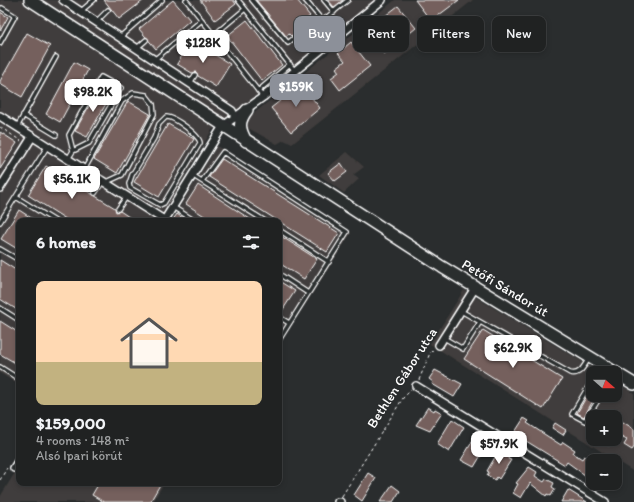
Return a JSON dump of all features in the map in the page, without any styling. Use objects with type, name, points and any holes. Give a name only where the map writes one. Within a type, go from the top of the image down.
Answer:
[{"type":"main road","name":"Petőfi Sándor út","points":[[30,0],[442,267],[590,358],[596,366]]},
{"type":"main road","points":[[247,110],[240,120],[239,126],[247,142]]},
{"type":"main road","name":"Petőfi Sándor út","points":[[622,379],[634,384]]},
{"type":"street","points":[[63,0],[232,111],[236,118]]},
{"type":"street","points":[[345,30],[382,0]]},
{"type":"street","points":[[166,218],[223,126],[247,110],[318,52]]},
{"type":"street","points":[[0,116],[160,218]]},
{"type":"street","points":[[1,186],[32,137]]},
{"type":"street","name":"Bethlen Gábor utca","points":[[439,345],[475,288]]},
{"type":"street","points":[[416,386],[605,502]]},
{"type":"lane","points":[[80,11],[94,0]]},
{"type":"lane","points":[[120,37],[162,0]]},
{"type":"lane","points":[[186,0],[263,97]]},
{"type":"lane","points":[[238,0],[295,71]]},
{"type":"lane","points":[[252,0],[288,43],[294,38]]},
{"type":"lane","points":[[306,0],[319,16]]},
{"type":"lane","points":[[324,0],[334,12]]},
{"type":"lane","points":[[329,16],[348,0]]},
{"type":"lane","points":[[0,43],[15,16],[2,8]]},
{"type":"lane","points":[[214,35],[245,9]]},
{"type":"lane","points":[[96,22],[108,10]]},
{"type":"lane","points":[[154,60],[202,20]]},
{"type":"lane","points":[[136,48],[146,40]]},
{"type":"lane","points":[[210,51],[218,41]]},
{"type":"lane","points":[[17,127],[56,57]]},
{"type":"lane","points":[[258,91],[290,64]]},
{"type":"lane","points":[[189,83],[194,75]]},
{"type":"lane","points":[[68,159],[73,151],[89,144],[121,88],[101,77],[69,135],[73,151]]},
{"type":"lane","points":[[84,170],[125,98],[136,93],[148,96],[154,106],[154,114],[122,175],[105,183],[95,193]]},
{"type":"lane","points":[[23,115],[56,135]]},
{"type":"lane","points":[[118,209],[129,186],[132,175],[154,138],[159,124],[166,118],[177,120],[198,136],[200,143],[164,203],[158,204],[129,186]]},
{"type":"lane","points":[[0,222],[47,146]]},
{"type":"lane","points":[[202,181],[224,152],[347,232],[282,335]]},
{"type":"lane","points":[[192,175],[259,218]]},
{"type":"lane","points":[[16,197],[50,218]]},
{"type":"lane","points":[[152,213],[158,204]]},
{"type":"lane","points":[[173,206],[191,218]]},
{"type":"lane","points":[[282,232],[329,262]]},
{"type":"lane","points":[[0,249],[16,258]]},
{"type":"lane","points":[[282,276],[308,293]]},
{"type":"lane","points":[[0,308],[16,318]]},
{"type":"lane","points":[[461,311],[570,373],[575,374],[580,372],[590,358]]},
{"type":"lane","points":[[282,319],[289,323]]},
{"type":"lane","points":[[444,338],[463,349],[480,322]]},
{"type":"lane","points":[[0,367],[16,377]]},
{"type":"lane","points":[[586,394],[572,414],[585,421],[590,409],[597,402]]},
{"type":"path","points":[[0,127],[27,145]]},
{"type":"path","name":"Bethlen Gábor utca","points":[[339,502],[403,398],[416,386],[430,353],[439,345]]},
{"type":"shaded area","points":[[0,0],[377,0],[358,16],[353,16],[353,20],[345,26],[345,16],[294,16],[294,52],[314,52],[265,92],[240,108],[212,130],[161,218],[16,218],[16,383],[0,373]]},
{"type":"shaded area","points":[[395,0],[473,0],[453,16],[417,16],[417,45],[409,51],[409,16],[375,16]]},
{"type":"shaded area","points":[[353,34],[353,52],[408,52],[292,144],[284,140],[277,144],[248,128],[248,118],[330,52],[345,52],[345,40]]},
{"type":"shaded area","points":[[217,146],[351,233],[282,340],[282,218],[173,218]]},
{"type":"shaded area","points":[[347,152],[364,167],[353,175],[359,179],[344,193],[319,175]]},
{"type":"shaded area","points":[[464,290],[589,366],[586,366],[586,402],[622,402],[622,386],[634,393],[634,472],[622,464],[622,454],[605,454],[593,446],[622,446],[622,410],[586,410],[586,442],[430,344]]},
{"type":"shaded area","points":[[16,471],[16,486],[162,486],[153,502],[0,502],[0,497]]},
{"type":"building","points":[[104,0],[144,0],[119,19]]},
{"type":"building","points":[[173,0],[190,20],[156,49],[139,29]]},
{"type":"building","points":[[200,0],[233,0],[236,4],[215,20]]},
{"type":"building","points":[[256,0],[297,0],[310,16],[294,16],[294,34],[291,36],[289,34],[286,36]]},
{"type":"building","points":[[328,0],[343,0],[334,7]]},
{"type":"building","points":[[415,0],[459,0],[438,16],[427,16]]},
{"type":"building","points":[[398,6],[406,16],[385,16]]},
{"type":"building","points":[[0,12],[8,17],[0,31]]},
{"type":"building","points":[[409,19],[416,28],[409,34]]},
{"type":"building","points":[[247,20],[282,65],[262,81],[227,36]]},
{"type":"building","points":[[27,33],[50,46],[22,97],[0,84],[0,81]]},
{"type":"building","points":[[191,40],[207,50],[208,54],[212,53],[230,64],[216,87],[198,76],[196,72],[192,73],[177,64]]},
{"type":"building","points":[[351,42],[353,45],[353,52],[359,52],[370,66],[340,90],[331,78],[339,72],[336,68],[345,61],[338,53],[345,52],[345,47]]},
{"type":"building","points":[[74,62],[88,70],[60,122],[46,114]]},
{"type":"building","points":[[301,84],[320,108],[291,132],[271,108]]},
{"type":"building","points":[[99,88],[111,95],[87,137],[75,131]]},
{"type":"building","points":[[128,101],[150,114],[117,173],[94,159]]},
{"type":"building","points":[[168,124],[194,139],[159,197],[134,182]]},
{"type":"building","points":[[0,132],[17,143],[0,169]]},
{"type":"building","points":[[222,159],[339,233],[327,252],[282,223],[282,218],[274,218],[209,177]]},
{"type":"building","points":[[341,163],[347,172],[335,181],[328,173]]},
{"type":"building","points":[[46,166],[115,208],[116,212],[120,211],[130,218],[64,218],[28,195]]},
{"type":"building","points":[[198,185],[248,218],[207,218],[186,204]]},
{"type":"building","points":[[19,210],[31,218],[16,218],[16,248],[1,239]]},
{"type":"building","points":[[177,214],[183,218],[174,218]]},
{"type":"building","points":[[282,237],[317,259],[304,279],[282,265]]},
{"type":"building","points":[[0,260],[16,270],[16,309],[0,299]]},
{"type":"building","points":[[282,283],[295,291],[282,311]]},
{"type":"building","points":[[0,321],[16,331],[16,363],[0,354]]},
{"type":"building","points":[[483,330],[562,379],[543,409],[464,359]]},
{"type":"building","points":[[435,370],[462,384],[454,397],[432,384],[433,382],[429,379]]},
{"type":"building","points":[[586,398],[586,402],[592,402],[588,410],[586,410],[584,417],[577,413]]},
{"type":"building","points":[[428,407],[434,411],[435,409],[442,413],[430,431],[416,425]]},
{"type":"building","points":[[524,418],[529,421],[527,423],[561,445],[563,442],[575,450],[573,453],[582,459],[584,456],[586,457],[586,476],[567,462],[565,465],[518,436],[519,435],[515,432]]},
{"type":"building","points":[[452,419],[464,427],[449,452],[437,444]]},
{"type":"building","points":[[622,421],[634,429],[634,447],[632,450],[624,445],[627,440],[622,438]]},
{"type":"building","points":[[555,423],[566,430],[563,435],[552,428]]},
{"type":"building","points":[[477,434],[489,442],[474,467],[461,460]]},
{"type":"building","points":[[503,451],[510,455],[508,459],[511,460],[499,479],[497,477],[495,480],[487,475],[489,472],[487,471],[498,452],[501,454]]},
{"type":"building","points":[[529,467],[537,472],[535,476],[544,482],[546,479],[554,483],[552,487],[555,489],[551,496],[547,494],[546,496],[530,483],[521,498],[513,493],[518,484],[516,483]]},
{"type":"building","points":[[368,473],[376,478],[362,501],[354,495]]},
{"type":"building","points":[[392,485],[400,491],[393,502],[380,502]]},
{"type":"building","points":[[97,486],[159,486],[150,502],[104,502],[92,495]]},
{"type":"building","points":[[568,490],[576,495],[587,502],[561,502]]}]
